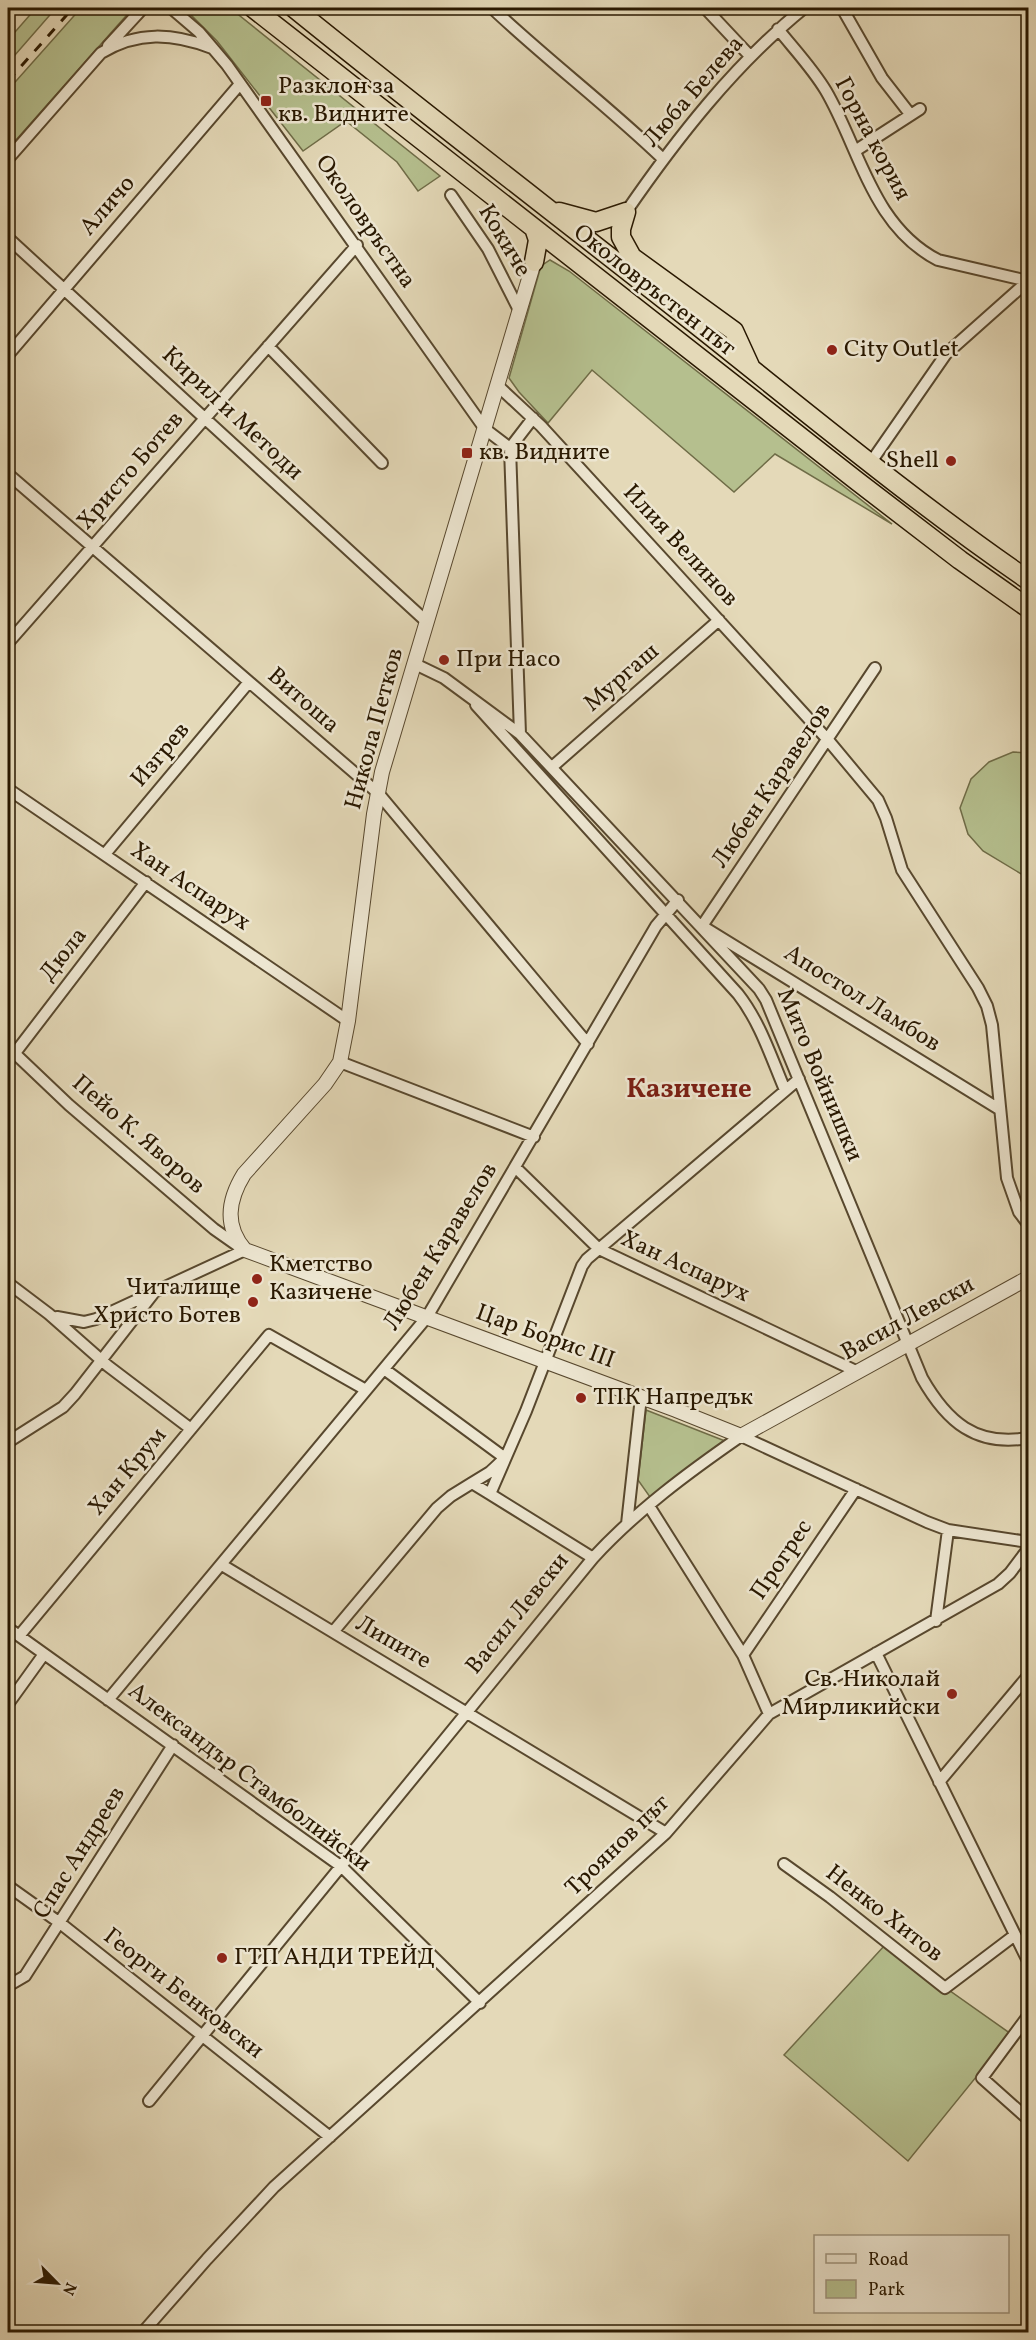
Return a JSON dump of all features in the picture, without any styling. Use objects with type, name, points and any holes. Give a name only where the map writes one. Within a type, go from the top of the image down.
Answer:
[{"type":"highway","name":"Околовръстен път","points":[[253,8],[960,560],[1029,608]]},
{"type":"highway","name":"Околовръстен път","points":[[294,8],[443,129],[871,462],[974,541],[1029,579]]},
{"type":"highway","points":[[548,209],[596,222],[626,212]]},
{"type":"highway","points":[[626,212],[621,237],[632,257],[734,331],[751,368]]},
{"type":"highway","points":[[534,228],[538,240],[534,262]]},
{"type":"highway","points":[[534,262],[549,253],[564,251]]},
{"type":"street","points":[[8,159],[142,8]]},
{"type":"street","name":"Околовръстна","points":[[171,8],[215,49],[357,245],[485,429]]},
{"type":"street","points":[[492,8],[545,56],[621,119],[663,159]]},
{"type":"street","points":[[705,8],[750,56]]},
{"type":"street","name":"Люба Белева","points":[[626,212],[663,159],[750,56],[804,8]]},
{"type":"street","points":[[842,8],[882,78],[915,112],[855,151]]},
{"type":"street","name":"Горна кория","points":[[778,29],[825,90],[873,193],[895,225],[928,255],[938,260],[1028,281]]},
{"type":"street","points":[[101,53],[130,39],[163,35],[194,41],[215,49]]},
{"type":"street","name":"Аличо","points":[[8,355],[240,84]]},
{"type":"street","name":"Кокиче","points":[[451,195],[488,249],[519,310]]},
{"type":"street","name":"Кирил и Методи","points":[[8,238],[427,622]]},
{"type":"street","name":"Христо Ботев","points":[[8,643],[357,245]]},
{"type":"street","name":"Никола Петков","points":[[245,1250],[238,1242],[230,1224],[231,1204],[238,1184],[325,1084],[340,1062],[348,1021],[378,793],[534,262]]},
{"type":"street","points":[[871,462],[946,354],[1028,281]]},
{"type":"street","points":[[268,346],[382,463]]},
{"type":"street","name":"Илия Велинов","points":[[497,385],[533,418],[719,620],[878,800],[902,870],[978,988],[987,1006],[992,1025],[1007,1178],[1019,1212],[1029,1224]]},
{"type":"street","points":[[520,734],[510,448],[533,418]]},
{"type":"street","points":[[485,429],[510,448]]},
{"type":"street","name":"Витоша","points":[[8,474],[378,793],[588,1044]]},
{"type":"street","name":"Мургаш","points":[[552,767],[719,620]]},
{"type":"street","name":"Мито Войнишки","points":[[415,664],[444,678],[520,734],[759,989],[766,1000],[799,1079],[908,1346],[934,1400],[947,1415],[978,1436],[997,1440],[1029,1438]]},
{"type":"street","name":"Любен Каравелов","points":[[702,926],[875,669]]},
{"type":"street","name":"Изгрев","points":[[105,854],[249,682]]},
{"type":"street","name":"Мито Войнишки","points":[[466,694],[749,1008],[785,1090]]},
{"type":"street","name":"Хан Аспарух","points":[[8,789],[348,1021]]},
{"type":"street","name":"Дюла","points":[[11,1050],[146,882]]},
{"type":"street","name":"Любен Каравелов","points":[[108,1700],[427,1317],[656,926],[678,900]]},
{"type":"street","name":"Апостол Ламбов","points":[[702,926],[999,1108]]},
{"type":"street","name":"Пейо К. Яворов","points":[[11,1050],[69,1105],[214,1229],[245,1250]]},
{"type":"street","points":[[340,1062],[534,1137]]},
{"type":"street","points":[[490,1494],[546,1362],[582,1266],[799,1079]]},
{"type":"street","name":"Хан Аспарух","points":[[516,1168],[599,1249],[858,1372]]},
{"type":"street","points":[[49,1314],[84,1322],[107,1315],[245,1250]]},
{"type":"street","name":"Цар Борис III","points":[[245,1250],[741,1436],[910,1515],[948,1530],[1029,1542]]},
{"type":"street","name":"Васил Левски","points":[[149,2102],[593,1558],[627,1524],[741,1436],[1029,1278]]},
{"type":"street","points":[[8,1283],[191,1429]]},
{"type":"street","points":[[8,1442],[63,1407],[156,1290]]},
{"type":"street","name":"Хан Крум","points":[[19,1636],[269,1335],[366,1390]]},
{"type":"street","points":[[384,1369],[505,1458]]},
{"type":"street","points":[[627,1524],[641,1397]]},
{"type":"street","points":[[333,1632],[426,1520],[451,1496],[490,1472],[505,1458]]},
{"type":"street","points":[[472,1483],[593,1558]]},
{"type":"street","name":"Прогрес","points":[[743,1655],[856,1489]]},
{"type":"street","points":[[649,1506],[743,1655],[769,1714]]},
{"type":"street","points":[[936,1621],[948,1530]]},
{"type":"street","name":"Троянов път","points":[[143,2332],[256,2206],[666,1833],[769,1714],[998,1584],[1024,1565],[1029,1549]]},
{"type":"street","name":"Липите","points":[[222,1564],[666,1833]]},
{"type":"street","name":"Александър Стамболийски","points":[[8,1628],[342,1867],[480,2002]]},
{"type":"street","points":[[876,1653],[1029,1961]]},
{"type":"street","points":[[8,1704],[44,1654]]},
{"type":"street","points":[[939,1782],[1029,1676]]},
{"type":"street","name":"Спас Андреев","points":[[8,1982],[20,1981],[25,1976],[173,1745]]},
{"type":"street","name":"Ненко Хитов","points":[[784,1864],[830,1897],[945,1988],[1015,1935]]},
{"type":"street","name":"Георги Бенковски","points":[[8,1886],[60,1923],[330,2137]]},
{"type":"street","points":[[1029,2016],[982,2078],[1029,2119]]},
{"type":"green space","points":[[36,8],[56,8],[8,63],[8,40]]},
{"type":"green space","points":[[81,8],[133,8],[8,149],[8,90]]},
{"type":"green space","points":[[184,8],[230,8],[440,176],[418,191],[397,162],[346,121],[303,151],[217,41]]},
{"type":"green space","points":[[550,260],[569,271],[892,524],[775,454],[734,492],[592,370],[548,423],[509,378],[541,266]]},
{"type":"green space","points":[[1013,752],[1028,753],[1028,878],[983,851],[968,834],[960,808],[971,779],[989,762]]},
{"type":"green space","points":[[646,1410],[725,1441],[650,1497],[638,1480]]},
{"type":"green space","points":[[885,1945],[1011,2034],[908,2161],[784,2055]]},
{"type":"railway","points":[[8,81],[73,8]]},
{"type":"place","name":"Разклон за кв. Видните","points":[[266,101]]},
{"type":"place","name":"City Outlet","points":[[832,350]]},
{"type":"place","name":"кв. Видните","points":[[467,453]]},
{"type":"place","name":"Shell","points":[[951,461]]},
{"type":"place","name":"При Насо","points":[[444,660]]},
{"type":"place","name":"Кметство Казичене","points":[[257,1279]]},
{"type":"place","name":"Читалище Христо Ботев","points":[[253,1302]]},
{"type":"place","name":"ТПК Напредък","points":[[581,1398]]},
{"type":"place","name":"Св. Николай Мирликийски","points":[[952,1694]]},
{"type":"place","name":"ГТП АНДИ ТРЕЙД","points":[[222,1958]]},
{"type":"district","name":"Казичене","points":[[689,1090]]}]
